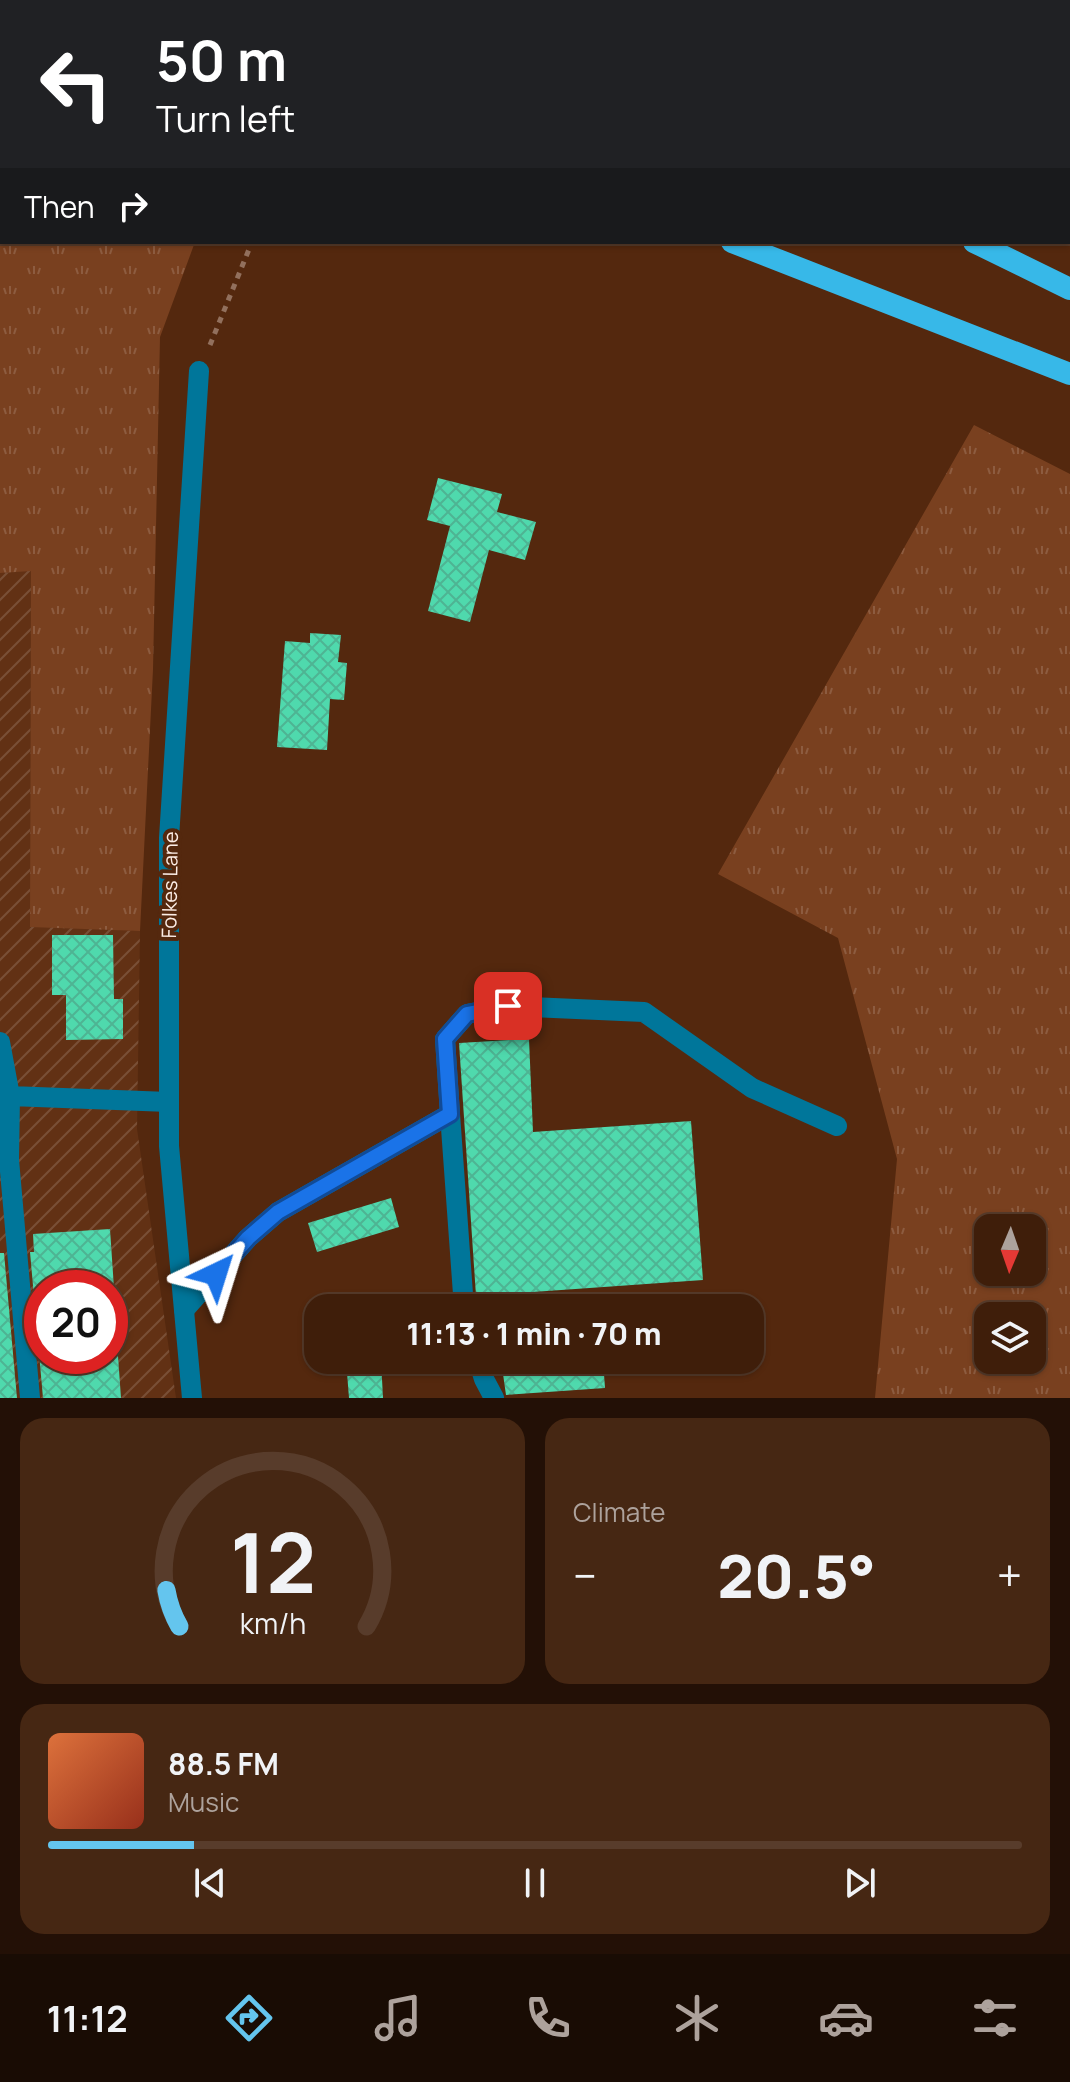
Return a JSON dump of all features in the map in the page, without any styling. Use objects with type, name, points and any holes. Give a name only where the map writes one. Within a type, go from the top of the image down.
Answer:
[{"type":"highway","points":[[737,244],[1070,374]]},
{"type":"highway","points":[[978,244],[1070,289]]},
{"type":"street","name":"Folkes Lane","points":[[192,1398],[169,1146],[169,838],[199,371]]},
{"type":"street","points":[[463,1294],[445,1039],[467,1014],[508,1006],[644,1012],[752,1088],[837,1126]]},
{"type":"street","points":[[0,1042],[10,1096],[9,1160],[30,1398]]},
{"type":"street","points":[[10,1096],[169,1102]]},
{"type":"street","points":[[184,1310],[248,1238],[278,1212],[450,1114]]},
{"type":"street","points":[[482,1374],[494,1398]]},
{"type":"path","points":[[199,371],[251,244]]},
{"type":"shaded area","points":[[31,570],[30,926],[140,931],[137,1129],[176,1398],[0,1398],[0,573]]},
{"type":"green space","points":[[0,244],[194,244],[160,337],[153,669],[140,931],[30,927],[31,571],[0,573]]},
{"type":"green space","points":[[974,425],[1070,474],[1070,1398],[875,1398],[897,1159],[838,938],[718,874]]},
{"type":"building","points":[[438,478],[502,494],[497,512],[536,522],[525,560],[489,550],[470,622],[428,611],[450,526],[427,520]]},
{"type":"building","points":[[310,633],[341,635],[338,662],[347,663],[344,700],[330,699],[327,750],[277,747],[285,641],[310,643]]},
{"type":"building","points":[[52,935],[113,935],[114,999],[123,999],[123,1039],[66,1040],[66,995],[52,995]]},
{"type":"building","points":[[529,1039],[533,1132],[691,1121],[703,1280],[476,1294],[459,1043]]},
{"type":"building","points":[[391,1198],[399,1227],[317,1252],[308,1223]]},
{"type":"building","points":[[110,1229],[113,1270],[32,1270],[33,1234]]},
{"type":"building","points":[[0,1253],[4,1253],[17,1398],[0,1398]]},
{"type":"building","points":[[41,1374],[119,1374],[121,1398],[43,1398]]},
{"type":"building","points":[[347,1374],[382,1374],[383,1398],[349,1398]]},
{"type":"building","points":[[503,1374],[604,1374],[605,1388],[506,1395]]},
{"type":"route","points":[[216,1274],[248,1238],[278,1212],[450,1114],[445,1039],[467,1014],[508,1006]]}]
